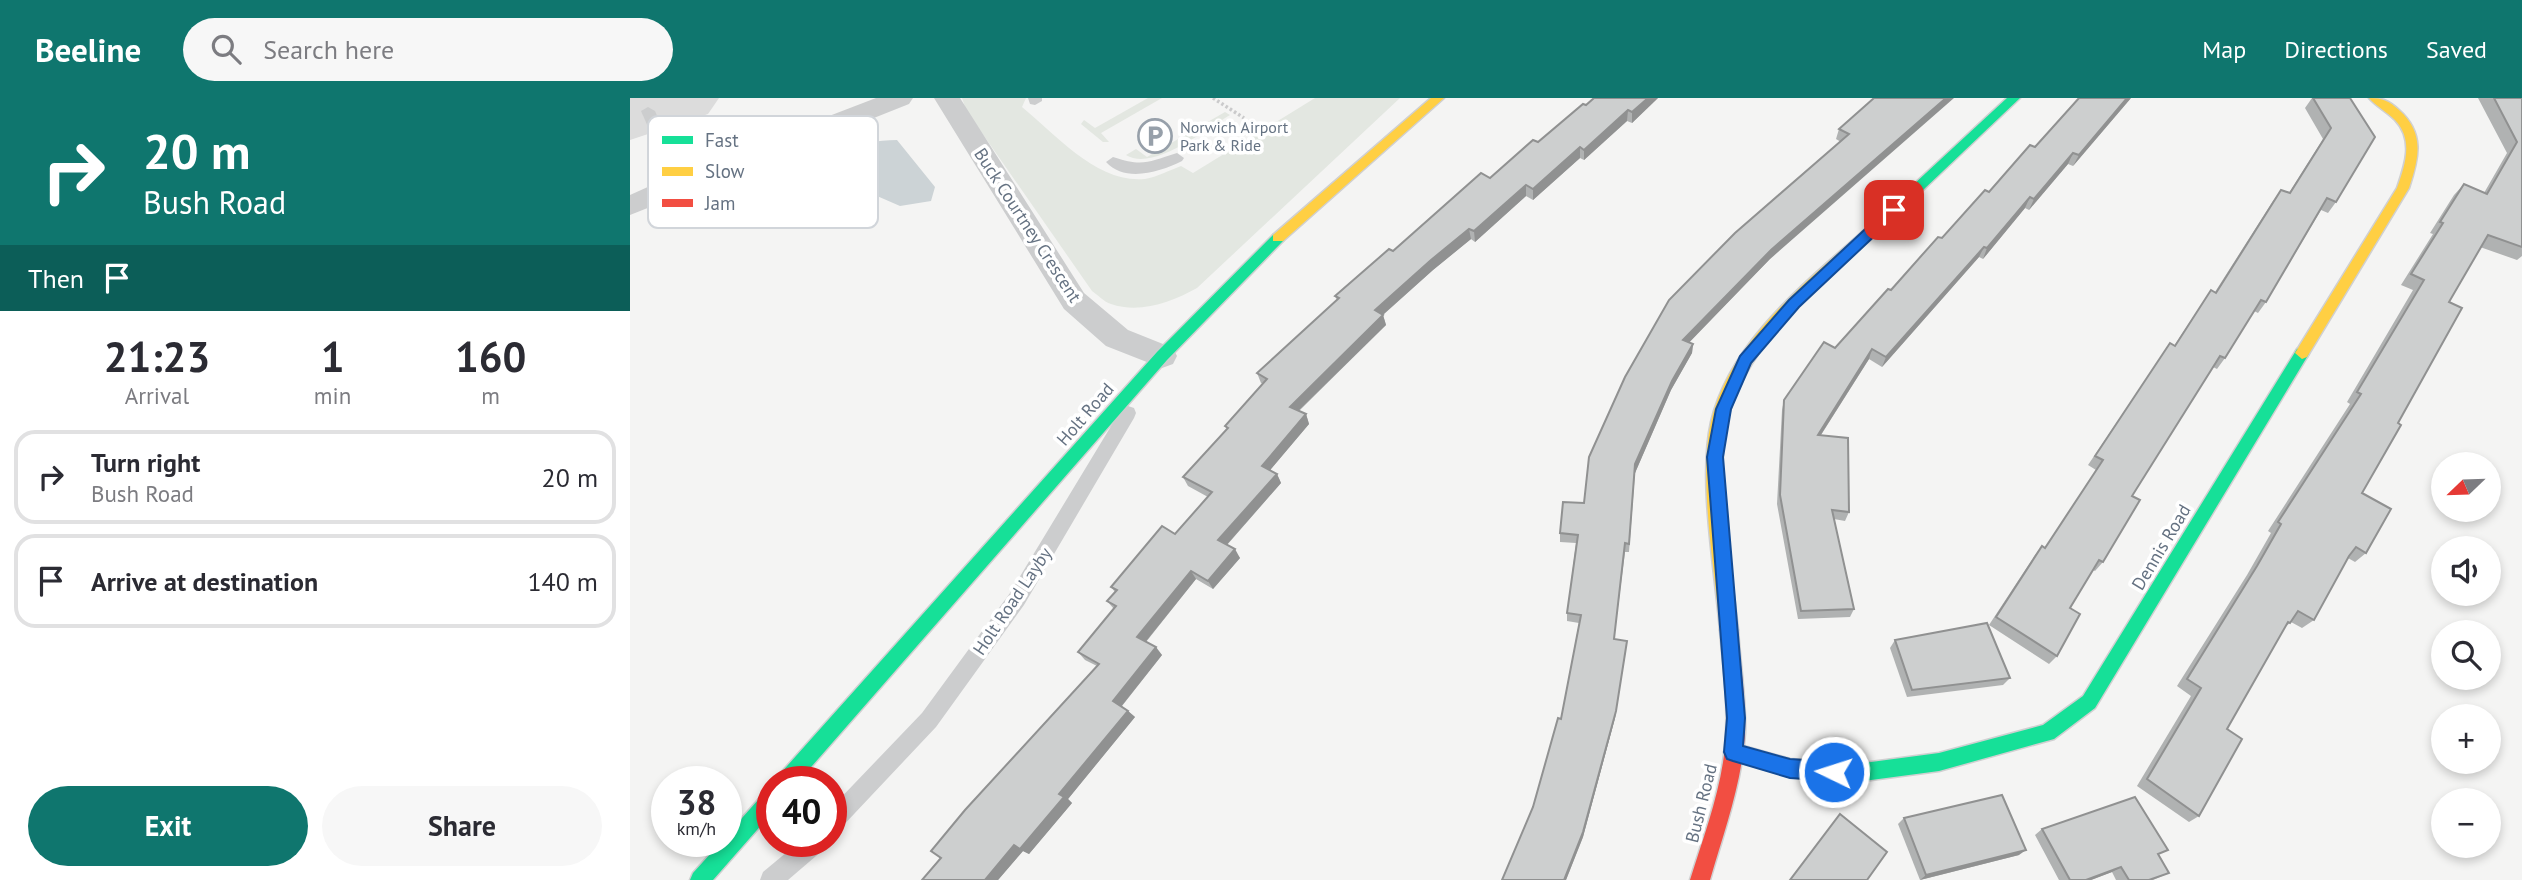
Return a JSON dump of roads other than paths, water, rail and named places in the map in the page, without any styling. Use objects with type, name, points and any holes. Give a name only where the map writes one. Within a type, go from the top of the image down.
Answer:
[{"type":"main road","name":"Holt Road","points":[[800,766],[1162,356],[1283,232],[1438,98]]},
{"type":"main road","name":"Bush Road","points":[[1700,880],[1719,816],[1733,752],[1736,718],[1715,457],[1723,409],[1745,360],[1794,304],[2014,98]]},
{"type":"main road","name":"Dennis Road","points":[[1733,752],[1790,768],[1856,773],[1939,762],[2048,733],[2089,702],[2403,188],[2417,155],[2414,132],[2392,109],[2375,98]]},
{"type":"main road","points":[[700,880],[756,817]]},
{"type":"street","points":[[853,116],[900,98]]},
{"type":"street","name":"Buck Courtney Crescent","points":[[947,98],[1074,301],[1117,338],[1162,356]]},
{"type":"street","points":[[630,206],[648,198]]},
{"type":"lane","points":[[1398,131],[1420,98]]},
{"type":"lane","points":[[648,111],[650,116]]},
{"type":"lane","points":[[1112,162],[1126,169],[1158,168],[1177,158]]},
{"type":"lane","name":"Holt Road Layby","points":[[847,807],[929,720],[1017,599],[1162,356]]},
{"type":"lane","points":[[771,880],[798,857]]},
{"type":"place","name":"Norwich Airport Park & Ride","points":[[1155,136]]}]
